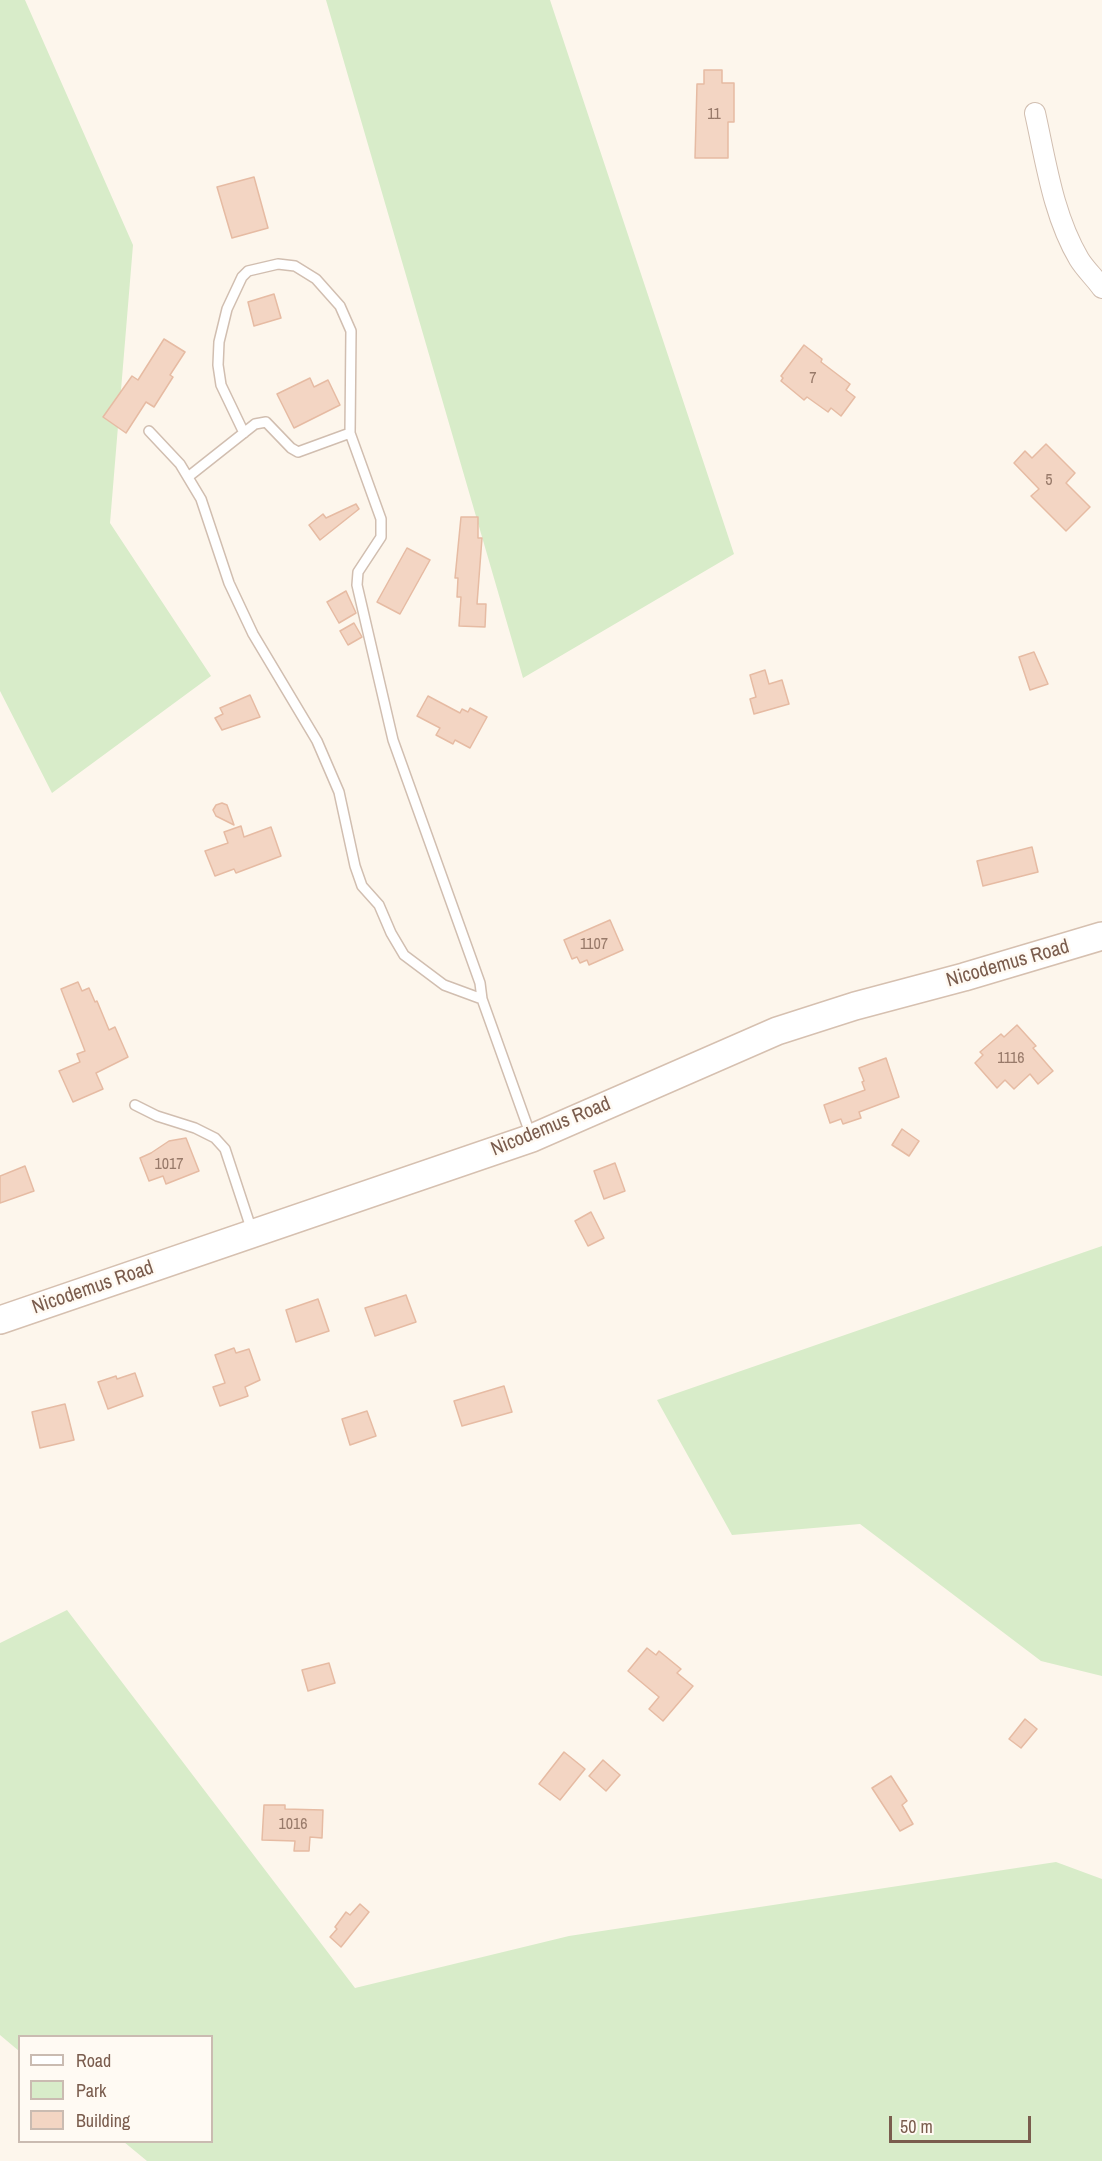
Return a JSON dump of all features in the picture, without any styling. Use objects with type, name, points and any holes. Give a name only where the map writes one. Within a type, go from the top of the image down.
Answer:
[{"type":"street","points":[[1035,113],[1053,193],[1065,229],[1080,260],[1102,288]]},
{"type":"street","name":"Nicodemus Road","points":[[0,1320],[532,1138],[777,1031],[855,1005],[964,977],[1102,936]]},
{"type":"lane","points":[[244,433],[221,385],[218,364],[219,342],[227,309],[242,277],[248,271],[278,264],[295,266],[316,279],[340,306],[351,331],[350,433],[381,519],[381,537],[358,572],[357,585],[393,740],[532,1138]]},
{"type":"lane","points":[[188,477],[255,424],[266,422],[291,448],[298,452],[350,433]]},
{"type":"lane","points":[[149,431],[180,464],[201,500],[229,583],[253,634],[317,741],[339,792],[355,866],[362,886],[379,905],[404,955],[444,985],[482,999]]},
{"type":"lane","points":[[135,1105],[215,1138],[225,1149],[252,1233]]},
{"type":"green space","points":[[0,0],[25,0],[133,245],[110,523],[211,676],[52,793],[0,691]]},
{"type":"green space","points":[[326,0],[550,0],[734,554],[523,678]]},
{"type":"green space","points":[[1102,1246],[1102,1676],[1041,1661],[860,1524],[732,1535],[657,1400]]},
{"type":"green space","points":[[67,1610],[355,1988],[569,1936],[1056,1862],[1102,1879],[1102,2161],[147,2161],[125,2143],[213,2143],[213,2035],[18,2035],[18,2050],[0,2035],[0,1643]]},
{"type":"building","points":[[704,70],[722,70],[722,83],[734,83],[734,122],[728,122],[728,158],[695,158],[697,84],[704,84]]},
{"type":"building","points":[[254,177],[268,228],[232,238],[217,187]]},
{"type":"building","points":[[274,294],[281,318],[254,326],[248,302]]},
{"type":"building","points":[[164,339],[185,352],[170,375],[173,377],[154,407],[146,402],[126,433],[103,417],[132,376],[138,380]]},
{"type":"building","points":[[804,345],[822,359],[821,362],[850,384],[846,390],[855,397],[841,416],[831,408],[828,412],[807,397],[804,400],[781,381],[783,378],[781,376]]},
{"type":"building","points":[[310,378],[314,387],[328,380],[340,405],[294,428],[277,394]]},
{"type":"building","points":[[1046,444],[1075,473],[1066,483],[1090,507],[1066,531],[1031,496],[1039,489],[1014,463],[1025,451],[1032,458]]},
{"type":"building","points":[[356,504],[359,509],[320,540],[309,525],[323,514],[326,518]]},
{"type":"building","points":[[461,517],[478,517],[478,538],[482,538],[477,604],[486,604],[485,627],[459,626],[461,597],[457,597],[458,578],[455,578]]},
{"type":"building","points":[[407,548],[430,560],[400,614],[377,602]]},
{"type":"building","points":[[346,591],[356,613],[339,623],[327,602]]},
{"type":"building","points":[[354,623],[362,637],[348,645],[340,631]]},
{"type":"building","points":[[1034,652],[1048,684],[1030,690],[1019,657]]},
{"type":"building","points":[[765,670],[769,684],[782,680],[789,704],[754,714],[750,699],[756,697],[750,675]]},
{"type":"building","points":[[250,695],[260,717],[222,730],[215,718],[223,714],[220,708]]},
{"type":"building","points":[[428,696],[460,713],[462,709],[468,712],[470,708],[487,717],[470,748],[455,740],[453,744],[436,735],[440,728],[417,716]]},
{"type":"building","points":[[222,803],[227,805],[234,825],[216,816],[213,810],[216,805]]},
{"type":"building","points":[[241,826],[244,837],[271,827],[281,856],[236,873],[234,869],[215,876],[205,851],[228,843],[224,832]]},
{"type":"building","points":[[1032,847],[1038,872],[983,886],[977,861]]},
{"type":"building","points":[[610,920],[623,950],[589,965],[587,960],[580,963],[577,957],[572,959],[564,940]]},
{"type":"building","points":[[78,982],[82,991],[89,988],[109,1030],[115,1027],[128,1057],[96,1073],[103,1089],[73,1102],[59,1071],[80,1062],[77,1054],[85,1051],[61,989]]},
{"type":"building","points":[[1017,1025],[1036,1046],[1033,1048],[1053,1071],[1038,1084],[1030,1074],[1014,1089],[1005,1080],[997,1088],[975,1063],[983,1055],[980,1052],[1001,1034],[1004,1037]]},
{"type":"building","points":[[886,1058],[899,1097],[859,1112],[861,1118],[843,1124],[841,1119],[830,1123],[824,1105],[865,1090],[859,1068]]},
{"type":"building","points":[[902,1129],[919,1141],[909,1156],[892,1145]]},
{"type":"building","points":[[186,1138],[199,1171],[166,1184],[163,1176],[149,1181],[140,1158],[169,1141]]},
{"type":"building","points":[[615,1163],[625,1191],[604,1199],[594,1171]]},
{"type":"building","points":[[25,1166],[34,1191],[0,1203],[0,1176]]},
{"type":"building","points":[[591,1212],[604,1238],[588,1246],[575,1221]]},
{"type":"building","points":[[406,1295],[416,1322],[375,1336],[365,1308]]},
{"type":"building","points":[[318,1299],[329,1331],[296,1342],[286,1310]]},
{"type":"building","points":[[234,1348],[236,1353],[249,1349],[260,1380],[245,1387],[248,1396],[220,1406],[213,1387],[225,1383],[215,1355]]},
{"type":"building","points":[[135,1373],[143,1396],[108,1409],[98,1382]]},
{"type":"building","points":[[504,1386],[512,1412],[462,1426],[454,1401]]},
{"type":"building","points":[[65,1404],[74,1440],[40,1448],[32,1412]]},
{"type":"building","points":[[367,1411],[376,1436],[350,1445],[342,1419]]},
{"type":"building","points":[[647,1648],[656,1655],[659,1651],[681,1669],[677,1673],[693,1686],[663,1721],[649,1709],[659,1697],[628,1671]]},
{"type":"building","points":[[329,1663],[335,1683],[308,1691],[302,1670]]},
{"type":"building","points":[[1025,1719],[1037,1729],[1021,1748],[1009,1739]]},
{"type":"building","points":[[564,1752],[585,1769],[560,1800],[539,1784]]},
{"type":"building","points":[[603,1760],[620,1775],[606,1791],[589,1776]]},
{"type":"building","points":[[891,1776],[907,1801],[902,1805],[913,1824],[900,1831],[872,1788]]},
{"type":"building","points":[[264,1805],[285,1805],[285,1809],[323,1810],[322,1838],[310,1837],[309,1851],[294,1851],[295,1841],[262,1840]]},
{"type":"building","points":[[360,1904],[369,1912],[341,1947],[330,1937],[346,1912],[350,1915]]}]
